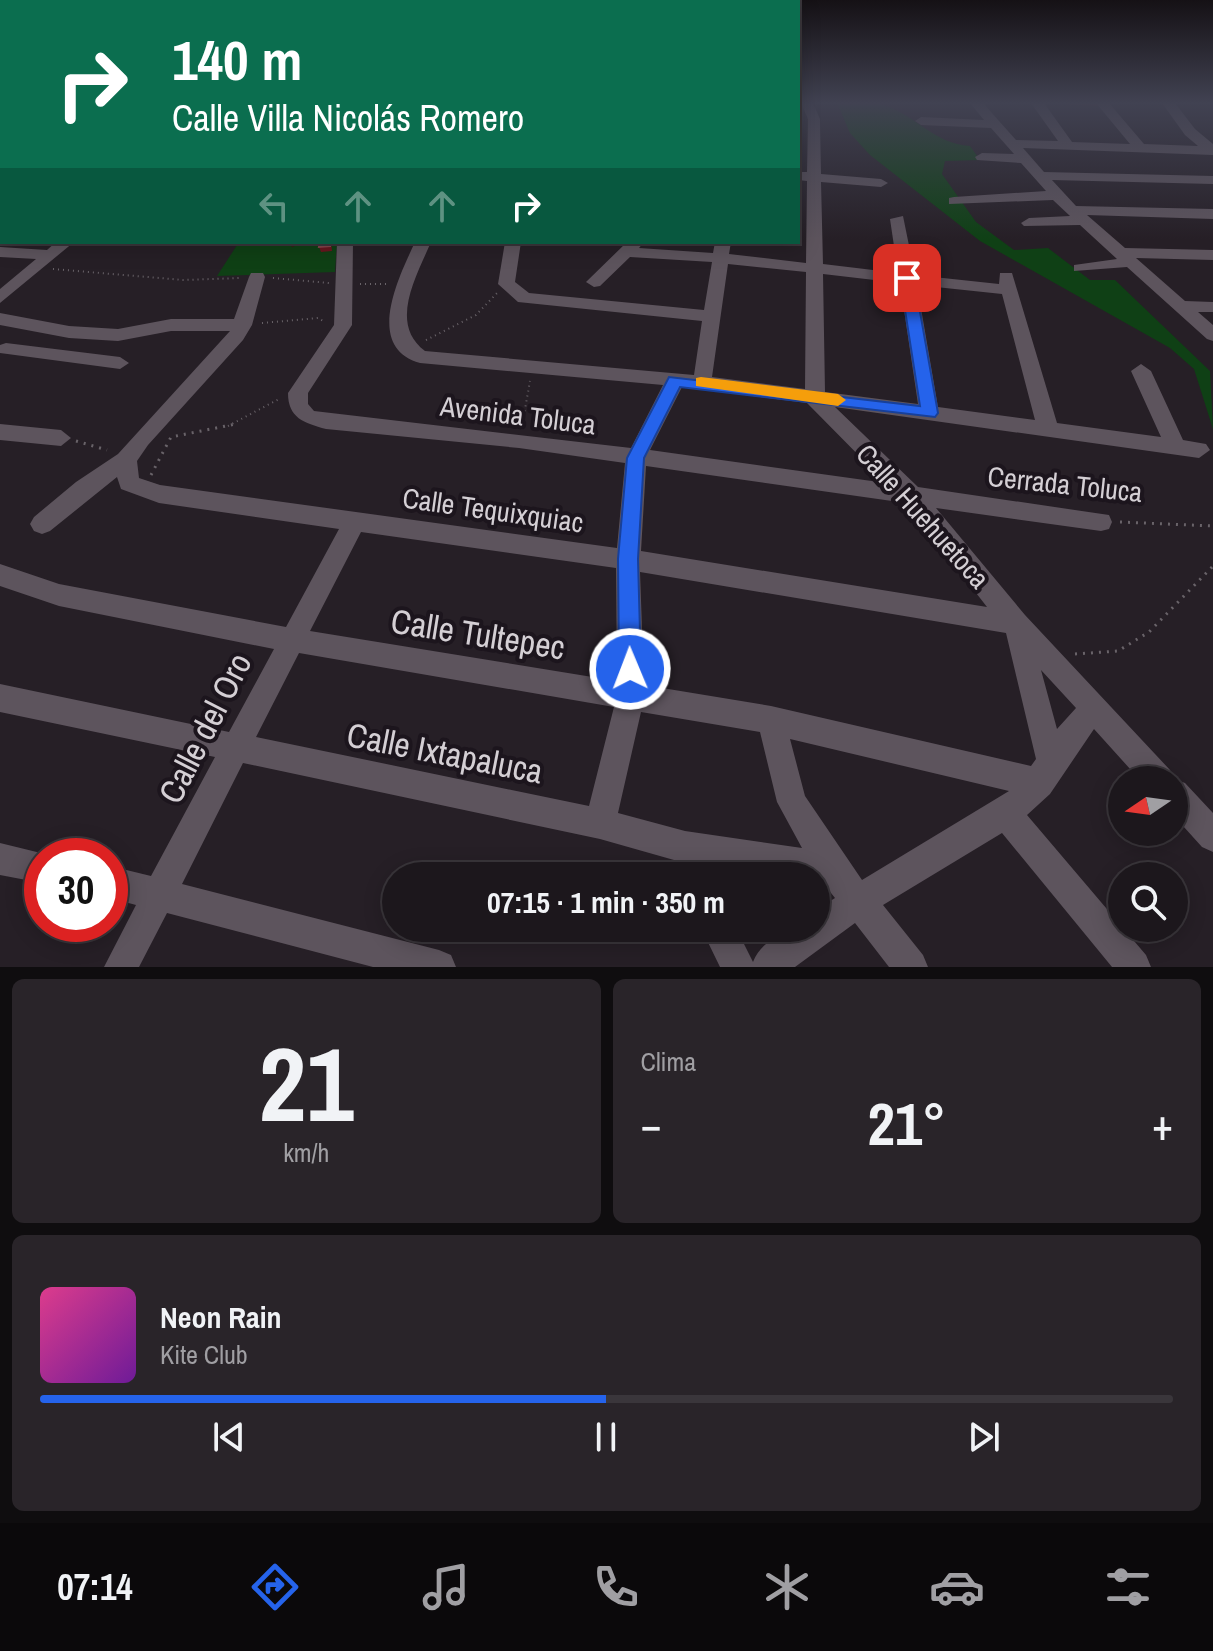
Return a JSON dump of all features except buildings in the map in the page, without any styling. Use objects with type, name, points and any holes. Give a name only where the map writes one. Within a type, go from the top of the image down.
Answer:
[{"type":"street","points":[[809,148],[805,176],[814,267],[813,397]]},
{"type":"street","points":[[1015,148],[1077,215],[1213,335]]},
{"type":"street","points":[[1178,148],[1212,150]]},
{"type":"street","points":[[982,157],[1024,159]]},
{"type":"street","points":[[805,176],[881,183]]},
{"type":"street","points":[[1040,176],[1213,180]]},
{"type":"street","points":[[954,201],[1056,195]]},
{"type":"street","points":[[1029,223],[1077,215],[1213,214]]},
{"type":"street","points":[[898,219],[929,413]]},
{"type":"street","points":[[0,298],[64,244]]},
{"type":"street","points":[[298,393],[343,325],[345,244]]},
{"type":"street","points":[[384,319],[405,284],[422,244]]},
{"type":"street","points":[[594,282],[631,247],[722,250],[814,267],[907,278],[1007,283],[1048,429]]},
{"type":"street","points":[[513,250],[505,272],[506,284],[513,292],[540,301],[710,316]]},
{"type":"street","points":[[702,382],[722,250]]},
{"type":"street","points":[[0,252],[52,255]]},
{"type":"street","points":[[1080,268],[1125,257],[1213,255]]},
{"type":"street","points":[[42,524],[103,473],[126,460],[141,439],[230,345],[243,325],[257,277]]},
{"type":"street","points":[[405,284],[398,319],[402,342],[414,354],[532,368],[702,382],[1199,450]]},
{"type":"street","points":[[1181,306],[1213,307]]},
{"type":"street","points":[[0,319],[69,332],[118,335],[171,325],[243,325]]},
{"type":"street","points":[[35,325],[6,349],[120,363]]},
{"type":"street","points":[[1141,371],[1176,447]]},
{"type":"street","points":[[600,824],[631,696],[628,559],[636,458],[675,381]]},
{"type":"street","name":"Avenida Toluca","points":[[298,393],[298,406],[307,416],[326,422],[519,440],[912,495]]},
{"type":"street","name":"Calle Huehuetoca","points":[[813,397],[912,495],[1016,623],[1147,766]]},
{"type":"street","points":[[0,432],[61,438]]},
{"type":"street","points":[[126,460],[129,483],[141,490]]},
{"type":"street","name":"Calle Tequixquiac","points":[[141,490],[628,559],[1016,623]]},
{"type":"street","name":"Cerrada Toluca","points":[[912,495],[1101,522]]},
{"type":"street","name":"Calle del Oro","points":[[121,967],[162,893],[232,748],[354,522]]},
{"type":"street","name":"Calle Tultepec","points":[[0,575],[59,595],[291,640],[771,720],[1045,773]]},
{"type":"street","name":"Calle Huehuetoca","points":[[1016,623],[1045,773]]},
{"type":"street","name":"Calle Ixtapaluca","points":[[0,698],[600,824],[691,862]]},
{"type":"street","points":[[768,967],[862,902],[1005,813],[1045,773],[1076,723],[1095,710]]},
{"type":"street","points":[[771,720],[792,802],[832,868],[911,967]]},
{"type":"street","points":[[1188,809],[1213,836]]},
{"type":"street","points":[[1005,813],[1134,967]]},
{"type":"street","points":[[0,859],[24,864]]},
{"type":"street","points":[[128,886],[439,967]]},
{"type":"street","points":[[725,942],[738,967]]},
{"type":"path","points":[[37,268],[183,280],[257,277],[345,284],[405,284]]},
{"type":"path","points":[[414,354],[480,312],[494,301],[506,284]]},
{"type":"path","points":[[243,325],[318,318],[343,325]]},
{"type":"path","points":[[519,440],[532,368]]},
{"type":"path","points":[[141,490],[166,453],[171,437],[235,425],[271,402],[298,393]]},
{"type":"path","points":[[61,438],[96,446],[126,460]]},
{"type":"path","name":"Cerrada Toluca","points":[[1101,522],[1213,526]]},
{"type":"path","points":[[1050,661],[1078,654],[1118,651],[1149,632],[1213,566]]},
{"type":"green space","points":[[864,148],[972,148],[980,160],[945,161],[942,174],[976,222],[1014,250],[1048,248],[1090,280],[1115,280],[1210,371],[1213,429],[1194,369],[1170,348],[980,241]]},
{"type":"green space","points":[[238,244],[337,244],[335,272],[217,276]]},
{"type":"slow traffic","points":[[701,382],[838,400]]},
{"type":"route","points":[[630,669],[628,559],[636,458],[675,381],[929,413],[907,278]]}]
